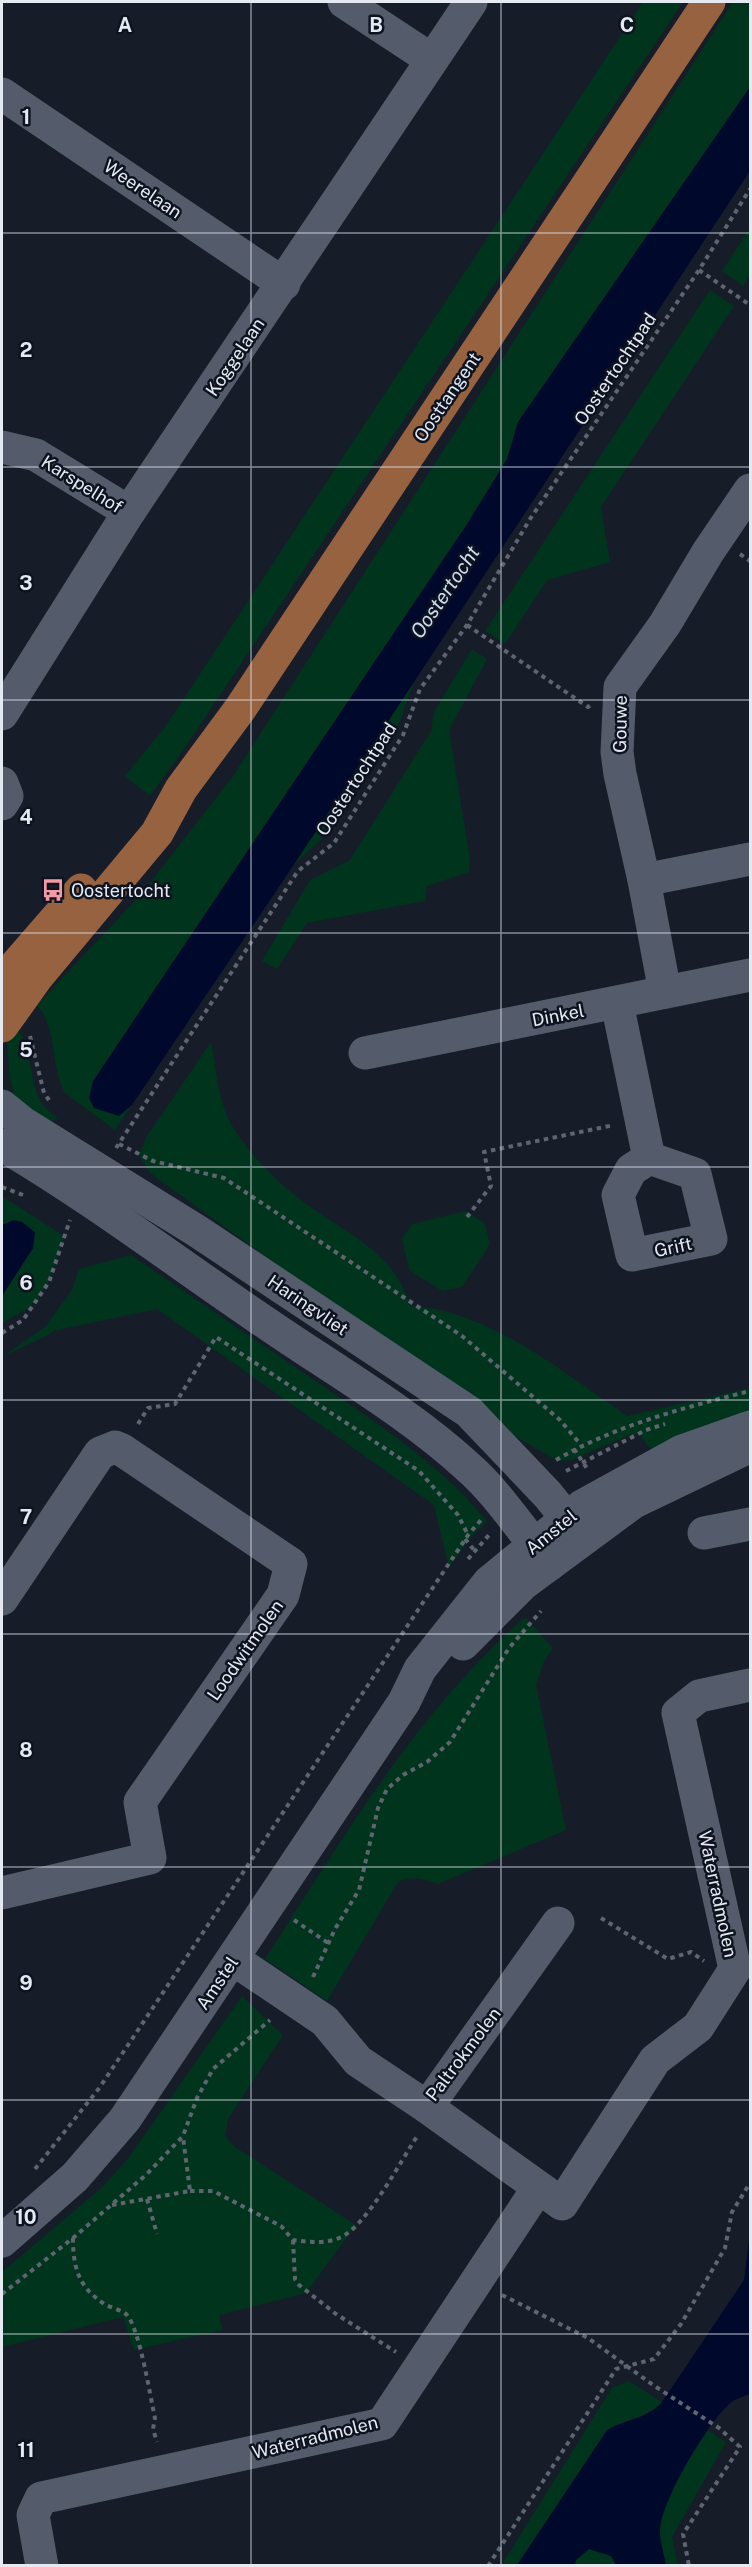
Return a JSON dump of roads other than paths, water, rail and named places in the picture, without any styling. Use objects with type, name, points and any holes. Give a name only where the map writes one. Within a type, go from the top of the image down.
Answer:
[{"type":"main road","name":"Oosttangent","points":[[14,1027],[37,977],[157,833],[181,789],[240,709],[709,2]]},
{"type":"main road","name":"Oosttangent","points":[[2,981],[141,821],[181,789]]},
{"type":"street","points":[[344,2],[432,60]]},
{"type":"street","name":"Koggelaan","points":[[2,714],[129,512],[471,2]]},
{"type":"street","name":"Weerelaan","points":[[2,94],[284,284]]},
{"type":"street","name":"Karspelhof","points":[[2,447],[36,455],[129,512]]},
{"type":"street","name":"Gouwe","points":[[665,992],[644,879],[620,774],[617,752],[620,687],[668,619],[708,552],[750,490]]},
{"type":"street","points":[[2,783],[8,796],[2,804]]},
{"type":"street","points":[[644,879],[750,859]]},
{"type":"street","name":"Dinkel","points":[[364,1053],[617,1004],[750,975]]},
{"type":"street","points":[[617,1004],[649,1158]]},
{"type":"street","name":"Haringvliet","points":[[2,1106],[197,1231],[469,1412],[575,1529]]},
{"type":"street","points":[[2,1145],[102,1209],[270,1326],[424,1429],[470,1468],[496,1495],[542,1555]]},
{"type":"street","name":"Amstel","points":[[575,1529],[600,1495],[682,1451],[750,1427]]},
{"type":"street","name":"Amstel","points":[[2,2241],[75,2177],[125,2119],[404,1702],[420,1669],[489,1582],[542,1555],[575,1529],[750,1446]]},
{"type":"street","name":"Loodwitmolen","points":[[2,1599],[100,1453],[115,1448],[122,1450],[291,1564],[283,1595],[140,1802],[150,1858],[2,1893]]},
{"type":"street","points":[[704,1533],[750,1524]]},
{"type":"street","name":"Waterradmolen","points":[[430,2109],[562,2204],[655,2060],[698,2027],[735,1969],[678,1713],[699,1696],[750,1685]]},
{"type":"street","name":"Paltrokmolen","points":[[233,1959],[325,2021],[358,2061],[430,2109],[558,1923]]},
{"type":"street","name":"Waterradmolen","points":[[42,2565],[33,2516],[41,2498],[382,2424],[422,2368],[538,2188]]},
{"type":"water","points":[[750,87],[750,171],[293,866],[132,1105],[119,1116],[94,1108],[89,1098],[93,1081],[467,524],[507,459],[518,422]]},
{"type":"water","points":[[14,1220],[22,1222],[35,1232],[33,1248],[2,1296],[2,1225]]},
{"type":"water","points":[[750,2232],[750,2394],[733,2401],[712,2424],[700,2441],[669,2498],[660,2529],[666,2565],[616,2565],[611,2556],[589,2549],[576,2560],[575,2565],[517,2565],[607,2430],[650,2412],[662,2402],[744,2280]]},
{"type":"place","name":"Oostertocht","points":[[53,890]]}]
